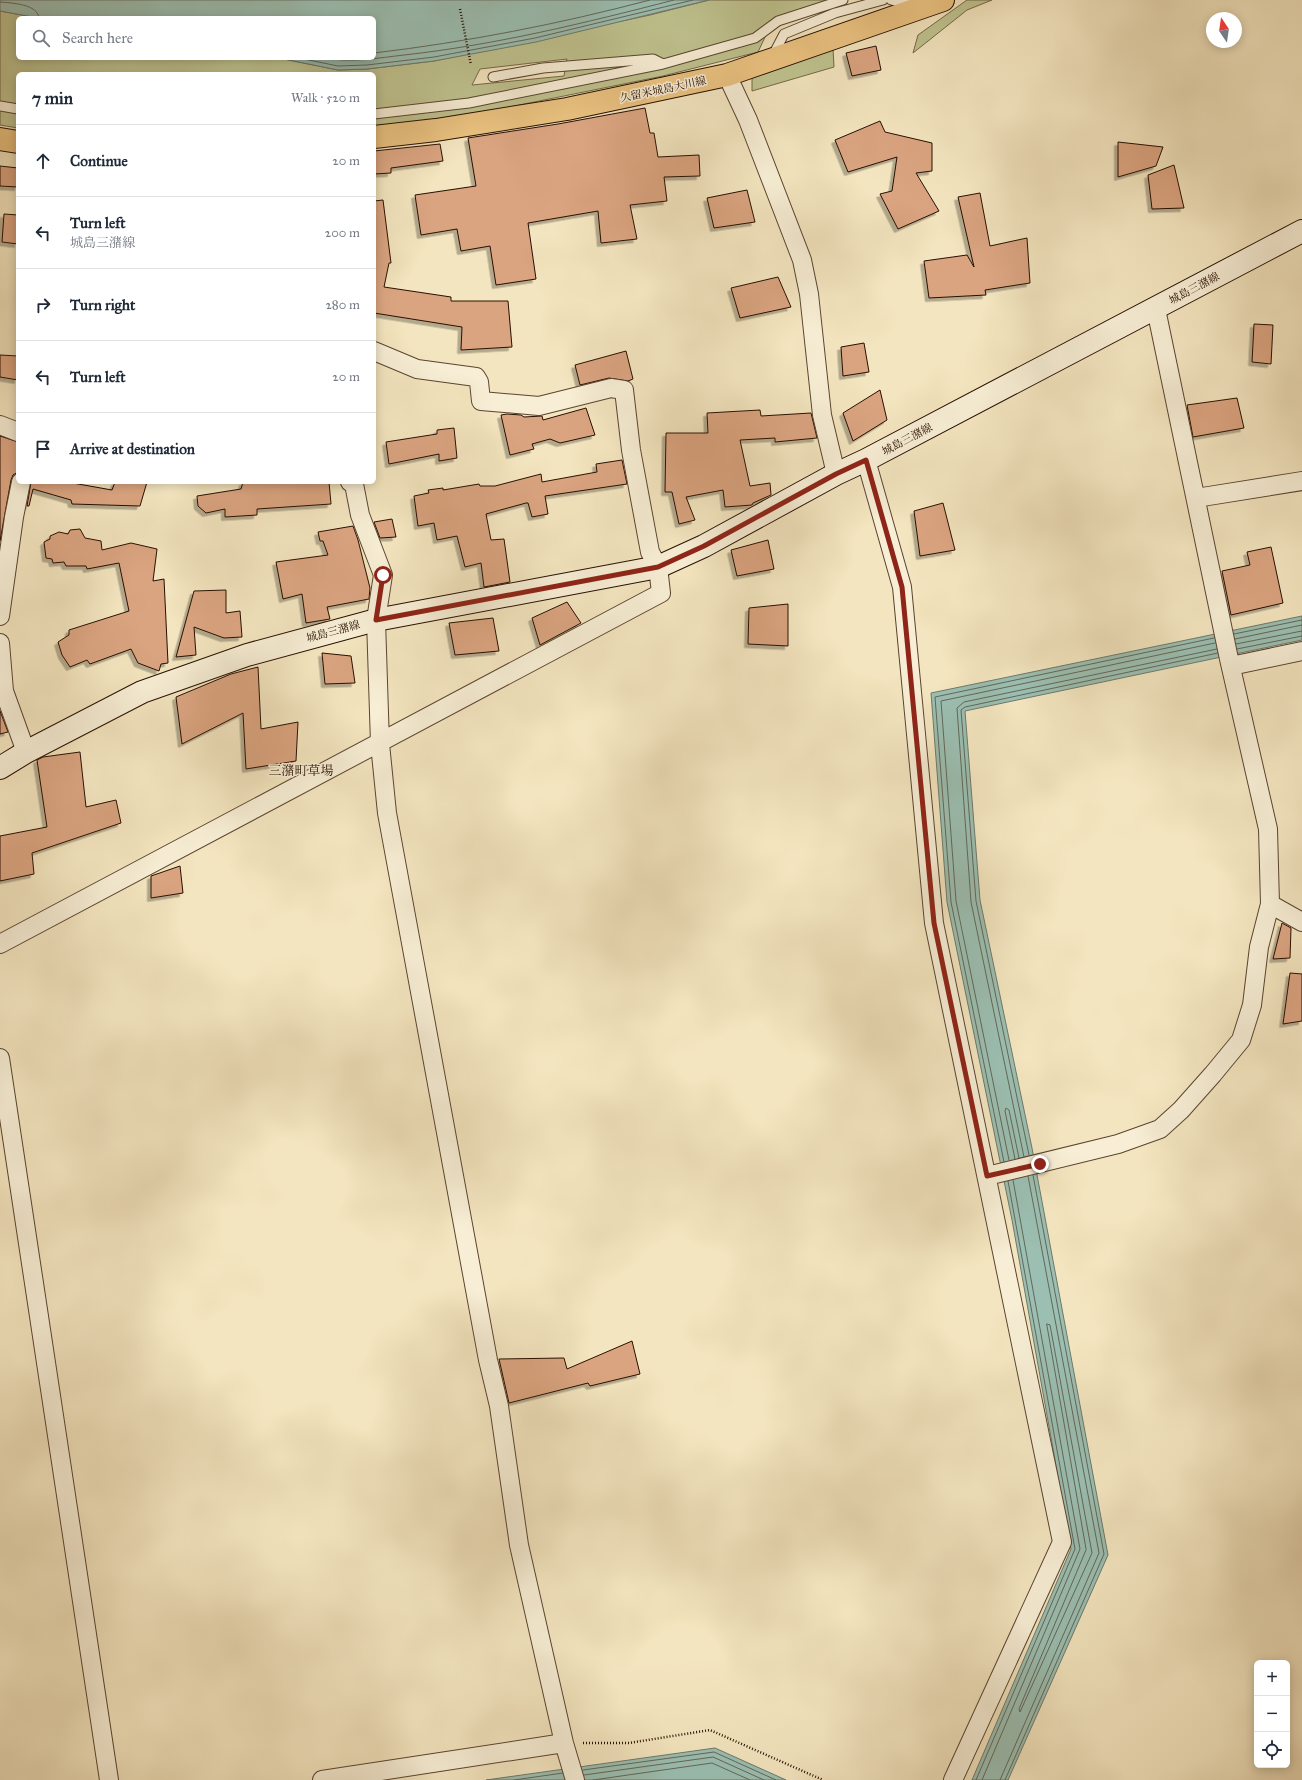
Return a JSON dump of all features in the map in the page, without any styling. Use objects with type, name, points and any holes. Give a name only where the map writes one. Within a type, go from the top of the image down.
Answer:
[{"type":"main road","name":"久留米城島大川線","points":[[376,137],[436,130],[567,109],[727,75],[943,0]]},
{"type":"main road","points":[[0,139],[16,142]]},
{"type":"main road","name":"城島三潴線","points":[[0,768],[26,752],[142,692],[247,655],[376,620],[658,567],[704,546],[836,474],[866,460],[1156,309],[1302,231]]},
{"type":"street","points":[[727,75],[748,120],[802,260],[809,294],[822,415],[836,474]]},
{"type":"street","points":[[987,1176],[1118,1144],[1160,1129],[1181,1110],[1241,1040],[1252,1004],[1259,947],[1270,904],[1268,829],[1230,662],[1156,309]]},
{"type":"street","points":[[0,944],[380,744],[661,593],[658,567],[650,552],[631,450],[624,390],[611,388],[539,406],[482,401],[479,382],[476,377],[417,369],[376,352]]},
{"type":"street","points":[[0,425],[16,431]]},
{"type":"street","points":[[866,460],[902,587],[934,923],[1062,1542],[953,1780]]},
{"type":"street","points":[[1196,498],[1302,481]]},
{"type":"street","points":[[0,616],[14,517],[21,484]]},
{"type":"street","points":[[354,484],[360,515],[383,575],[376,620],[380,744],[386,813],[488,1360],[499,1406],[519,1545],[564,1743],[575,1780]]},
{"type":"street","points":[[0,643],[4,691],[26,752]]},
{"type":"street","points":[[1230,662],[1302,651]]},
{"type":"street","points":[[1270,904],[1302,922]]},
{"type":"street","points":[[0,1058],[109,1780]]},
{"type":"street","points":[[322,1780],[564,1743]]},
{"type":"lane","points":[[376,114],[469,103],[663,64],[756,38],[778,21],[843,0]]},
{"type":"lane","points":[[770,60],[784,34],[835,13],[883,0]]},
{"type":"lane","points":[[892,0],[921,8]]},
{"type":"lane","points":[[832,4],[835,13]]},
{"type":"lane","points":[[493,77],[543,68],[654,59],[663,64]]},
{"type":"lane","points":[[0,106],[16,109]]},
{"type":"path","points":[[460,9],[471,66]]},
{"type":"path","points":[[564,1743],[628,1743],[710,1730],[823,1780]]},
{"type":"green space","points":[[709,0],[829,0],[774,18],[758,52],[663,76],[465,116],[376,127],[376,72],[16,72],[16,128],[0,125],[0,11],[27,16],[16,16],[16,60],[289,60],[338,70],[367,69],[434,61],[650,15]],"holes":[[[567,59],[564,76],[472,85],[480,69]]]},
{"type":"green space","points":[[967,0],[992,0],[967,10],[913,53],[918,35]]},
{"type":"green space","points":[[833,49],[834,67],[752,91],[752,76]]},
{"type":"water","points":[[0,0],[709,0],[536,42],[434,61],[367,69],[338,70],[289,60],[376,60],[376,16],[27,16],[0,11]]},
{"type":"water","points":[[1302,616],[1302,640],[965,711],[980,900],[1032,1148],[1108,1555],[1008,1780],[972,1780],[1071,1549],[1012,1220],[947,902],[931,693]]},
{"type":"water","points":[[715,1748],[786,1780],[486,1780]]},
{"type":"building","points":[[876,46],[881,70],[852,76],[846,53]]},
{"type":"building","points":[[645,108],[650,133],[654,133],[658,157],[699,155],[700,176],[664,177],[667,201],[630,205],[637,239],[601,243],[598,211],[528,223],[536,279],[496,285],[490,246],[461,251],[457,229],[421,235],[415,195],[476,186],[468,138],[558,124]]},
{"type":"building","points":[[880,121],[885,132],[932,143],[932,171],[916,173],[939,211],[898,229],[880,194],[892,191],[897,157],[848,172],[835,140]]},
{"type":"building","points":[[1118,142],[1163,147],[1156,166],[1118,177]]},
{"type":"building","points":[[440,144],[443,161],[391,168],[391,173],[376,174],[376,151]]},
{"type":"building","points":[[1174,165],[1184,208],[1152,209],[1148,175]]},
{"type":"building","points":[[0,166],[16,168],[16,187],[0,186]]},
{"type":"building","points":[[747,190],[755,222],[714,228],[707,198]]},
{"type":"building","points":[[980,193],[990,246],[1027,238],[1030,283],[985,290],[986,295],[929,298],[924,261],[967,255],[974,267],[958,197]]},
{"type":"building","points":[[383,200],[391,263],[389,263],[384,287],[451,297],[451,301],[508,301],[512,347],[461,350],[462,327],[376,313],[376,201]]},
{"type":"building","points":[[4,214],[16,215],[16,244],[2,242]]},
{"type":"building","points":[[778,277],[791,307],[740,318],[731,288]]},
{"type":"building","points":[[1254,324],[1273,325],[1271,364],[1252,362]]},
{"type":"building","points":[[864,343],[869,372],[843,376],[841,347]]},
{"type":"building","points":[[626,351],[633,379],[628,381],[609,378],[580,385],[575,365]]},
{"type":"building","points":[[0,355],[16,356],[16,380],[0,377]]},
{"type":"building","points":[[880,390],[887,420],[853,441],[843,413]]},
{"type":"building","points":[[1237,398],[1244,428],[1193,437],[1187,405]]},
{"type":"building","points":[[586,408],[595,435],[560,443],[550,439],[532,444],[534,449],[510,455],[501,415],[521,415],[524,417],[542,416],[543,420]]},
{"type":"building","points":[[760,410],[761,416],[811,413],[817,438],[775,442],[775,438],[740,440],[750,486],[770,483],[771,495],[753,503],[752,505],[725,507],[723,490],[686,497],[695,520],[679,524],[672,492],[665,492],[666,433],[708,433],[707,413]]},
{"type":"building","points":[[454,428],[457,458],[439,461],[439,454],[389,464],[386,442],[437,434],[437,430]]},
{"type":"building","points":[[0,436],[16,441],[16,473],[13,475],[11,480],[0,541]]},
{"type":"building","points":[[622,460],[627,484],[545,496],[548,514],[532,517],[528,503],[526,503],[486,514],[491,540],[504,539],[510,582],[484,587],[481,563],[465,567],[457,536],[437,540],[434,523],[418,526],[414,496],[429,493],[428,490],[443,488],[443,490],[479,484],[480,486],[495,486],[541,474],[542,482],[597,472],[596,464]]},
{"type":"building","points":[[31,484],[78,484],[112,490],[114,484],[146,484],[140,506],[72,504],[71,500],[33,489],[29,506],[27,506]]},
{"type":"building","points":[[242,484],[329,484],[331,504],[257,509],[257,515],[225,517],[225,509],[206,513],[198,506],[197,496],[241,489]]},
{"type":"building","points":[[943,503],[955,550],[920,556],[914,511]]},
{"type":"building","points":[[392,519],[396,537],[380,538],[374,522]]},
{"type":"building","points":[[353,526],[370,588],[369,599],[327,607],[330,619],[306,623],[302,594],[283,599],[276,562],[328,555],[323,541],[320,541],[318,532]]},
{"type":"building","points":[[80,529],[85,538],[101,541],[102,550],[131,543],[157,549],[153,581],[164,579],[168,663],[161,664],[159,671],[138,663],[131,649],[90,664],[87,660],[70,667],[62,655],[58,642],[69,635],[69,630],[129,611],[119,563],[87,569],[86,566],[66,566],[64,562],[53,563],[52,559],[46,558],[44,542],[50,539],[50,536],[59,532],[68,534],[70,530]]},
{"type":"building","points":[[768,540],[774,569],[737,576],[731,550]]},
{"type":"building","points":[[1271,547],[1283,603],[1231,615],[1222,571],[1250,565],[1247,552]]},
{"type":"building","points":[[226,590],[226,613],[240,611],[242,637],[224,638],[194,627],[196,655],[176,657],[194,591]]},
{"type":"building","points":[[567,602],[581,623],[540,645],[532,618]]},
{"type":"building","points":[[788,604],[788,646],[748,644],[749,608]]},
{"type":"building","points":[[493,618],[499,651],[455,655],[449,623]]},
{"type":"building","points":[[322,653],[351,656],[355,683],[325,684]]},
{"type":"building","points":[[258,667],[261,729],[298,722],[296,761],[246,769],[243,713],[182,744],[176,697],[231,674]]},
{"type":"building","points":[[0,711],[8,732],[0,734]]},
{"type":"building","points":[[80,752],[86,807],[116,800],[121,823],[32,853],[34,874],[0,881],[0,836],[47,827],[37,760],[43,757]]},
{"type":"building","points":[[180,866],[183,893],[151,898],[151,876]]},
{"type":"building","points":[[1282,923],[1291,928],[1290,958],[1273,959]]},
{"type":"building","points":[[1290,973],[1302,974],[1302,1021],[1283,1024]]},
{"type":"building","points":[[632,1341],[640,1374],[590,1386],[588,1383],[509,1403],[499,1359],[564,1358],[567,1369]]},
{"type":"district","name":"三潴町草場","points":[[301,770]]},
{"type":"route","points":[[383,575],[376,620],[658,567],[704,546],[836,474],[866,460],[902,587],[934,923],[987,1176],[1040,1164]]}]
